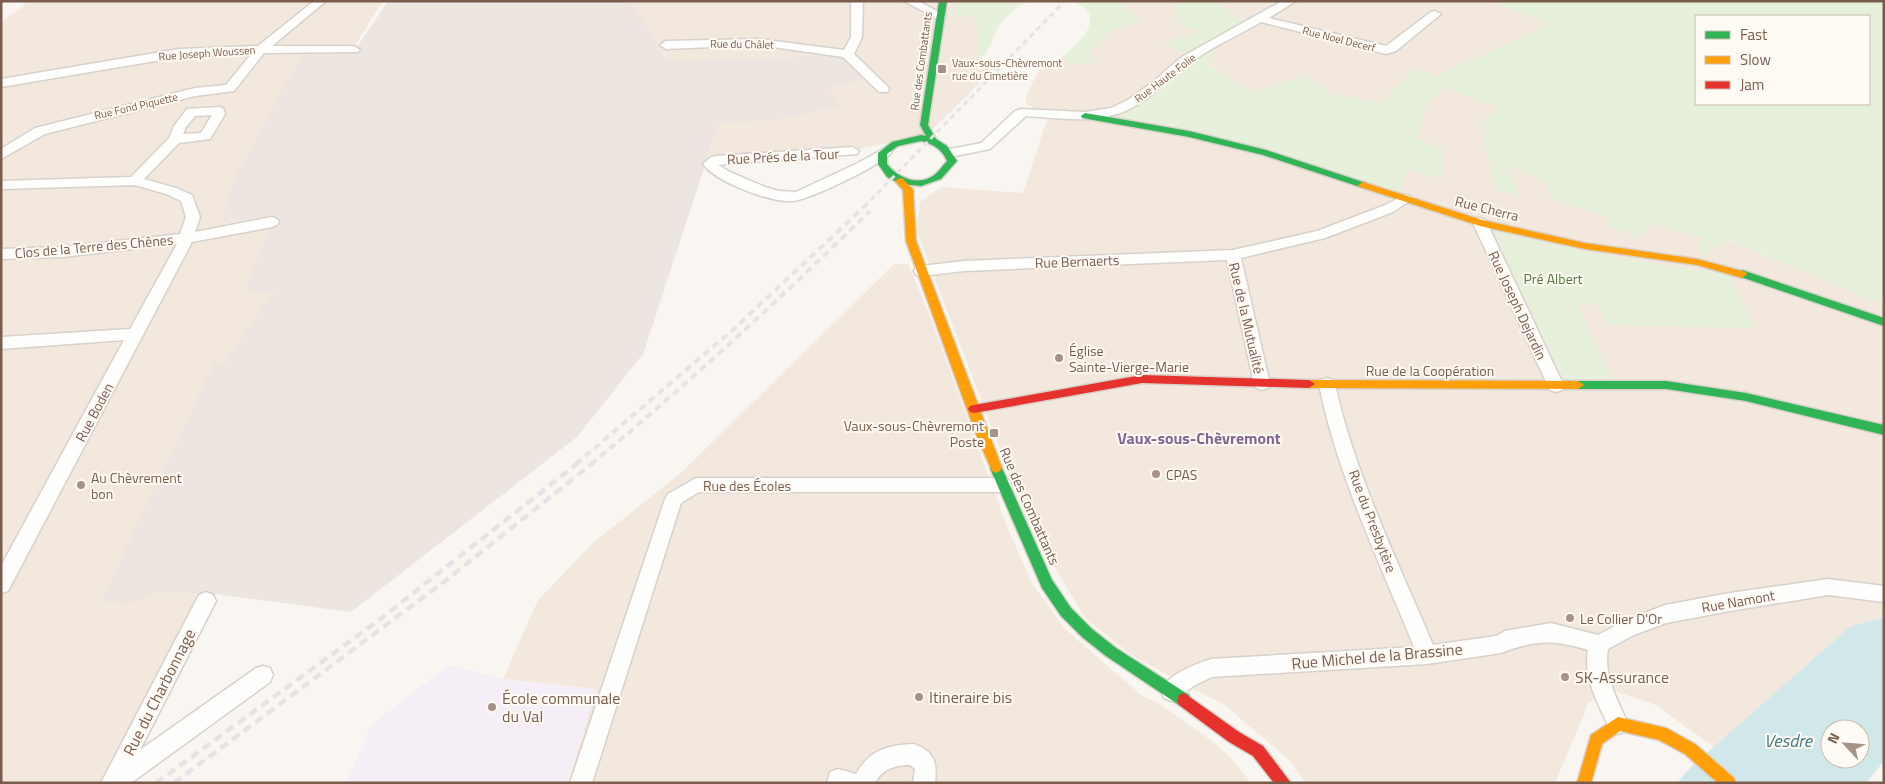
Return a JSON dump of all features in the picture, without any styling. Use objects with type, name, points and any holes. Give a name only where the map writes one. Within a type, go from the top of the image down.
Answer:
[{"type":"street","name":"Rue Fond Piquette","points":[[1,155],[29,136],[48,128],[195,92],[230,88],[261,49],[321,1]]},
{"type":"street","points":[[857,1],[856,42],[853,49],[847,54],[883,89]]},
{"type":"street","points":[[909,1],[940,16]]},
{"type":"street","name":"Rue des Combattants","points":[[932,140],[924,125],[943,1]]},
{"type":"street","name":"Rue Haute Folie","points":[[950,153],[985,146],[1019,114],[1025,112],[1086,116],[1114,111],[1130,104],[1157,86],[1184,61],[1292,1]]},
{"type":"street","name":"Rue Noel Decerf","points":[[1261,19],[1386,50],[1392,49],[1435,14]]},
{"type":"street","name":"Rue du Châlet","points":[[666,45],[759,42],[847,54]]},
{"type":"street","name":"Rue Joseph Woussen","points":[[1,83],[179,53],[261,49],[354,50]]},
{"type":"street","name":"Rue Cherra","points":[[1086,116],[1189,134],[1266,153],[1480,223],[1585,246],[1697,262],[1736,272],[1884,322]]},
{"type":"street","name":"Rue des Combattants","points":[[908,139],[924,125]]},
{"type":"street","points":[[910,209],[924,187],[950,169],[952,161],[950,153],[940,143],[932,140],[908,139],[890,146],[884,152],[881,158],[882,166],[895,178],[914,183],[934,180]]},
{"type":"street","points":[[1,185],[135,181],[175,140]]},
{"type":"street","name":"Rue Prés de la Tour","points":[[852,152],[716,160],[710,164],[718,172],[761,190],[785,197],[803,195],[873,161],[884,152]]},
{"type":"street","name":"Rue Prés de la Tour","points":[[844,176],[865,173],[895,178]]},
{"type":"street","name":"Rue des Combattants","points":[[895,178],[908,190],[911,241],[921,271],[1003,485],[1047,584],[1066,612],[1087,633],[1234,738],[1258,752],[1284,783]]},
{"type":"street","name":"Rue Boden","points":[[1,585],[187,238],[193,217],[187,198],[171,191],[135,181]]},
{"type":"street","name":"Rue de la Mutualité","points":[[1262,384],[1233,255],[1320,235],[1388,208],[1405,199]]},
{"type":"street","points":[[187,238],[272,222]]},
{"type":"street","name":"Rue Joseph Dejardin","points":[[1480,223],[1556,386]]},
{"type":"street","name":"Clos de la Terre des Chênes","points":[[1,254],[62,252],[187,238]]},
{"type":"street","name":"Rue Bernaerts","points":[[921,271],[964,266],[1233,255]]},
{"type":"street","points":[[1,343],[135,334]]},
{"type":"street","name":"Rue de la Coopération","points":[[974,410],[1142,379],[1262,384],[1556,386],[1666,384],[1746,397],[1884,430]]},
{"type":"street","name":"Rue du Presbytère","points":[[1327,384],[1338,432],[1375,529],[1427,655]]},
{"type":"street","name":"Rue des Écoles","points":[[580,783],[674,499],[696,484],[1003,485]]},
{"type":"street","name":"Rue Namont","points":[[1599,644],[1627,629],[1664,614],[1730,602],[1828,587],[1884,594]]},
{"type":"street","name":"Rue du Charbonnage","points":[[112,783],[206,601]]},
{"type":"street","name":"Rue Michel de la Brassine","points":[[1170,691],[1188,678],[1211,668],[1427,655],[1501,644],[1505,640],[1551,632],[1576,636],[1599,644]]},
{"type":"street","points":[[1599,644],[1595,658],[1598,678],[1618,724]]},
{"type":"street","name":"Rue du Charbonnage","points":[[112,783],[263,675]]},
{"type":"street","points":[[1584,783],[1596,740],[1618,724],[1662,733],[1690,749],[1729,783]]},
{"type":"street","name":"Rue des Combattants","points":[[1234,738],[1255,766]]},
{"type":"street","points":[[863,783],[870,770],[892,755],[914,754],[926,765],[924,783]]},
{"type":"street","points":[[838,783],[838,780],[850,783]]},
{"type":"shaded area","points":[[21,1],[383,1],[352,50],[302,54],[273,215],[244,292],[275,291],[224,362],[147,594],[206,593],[112,783],[1,783],[1,23],[26,4]]},
{"type":"shaded area","points":[[388,1],[629,1],[651,32],[667,61],[759,60],[811,55],[813,52],[838,56],[849,61],[867,79],[831,88],[839,107],[771,121],[719,123],[643,354],[577,437],[351,612],[206,593],[147,594],[143,601],[100,603],[214,363],[224,362],[274,291],[244,292],[273,215],[223,222],[233,181],[302,54],[353,53]]},
{"type":"shaded area","points":[[629,1],[958,1],[953,15],[976,17],[979,59],[996,67],[927,135],[853,150],[708,159],[719,123],[771,121],[839,107],[831,88],[866,79],[811,55],[759,60],[667,61],[651,32]]},
{"type":"shaded area","points":[[1121,1],[1199,1],[1172,6],[1202,31],[1165,42],[1195,60],[1122,118],[1165,124],[1248,144],[1407,169],[1444,179],[1417,138],[1427,103],[1446,88],[1499,108],[1480,123],[1496,190],[1519,195],[1506,165],[1545,181],[1552,200],[1606,216],[1608,226],[1639,237],[1653,224],[1702,237],[1725,239],[1884,305],[1884,617],[1851,626],[1714,747],[1654,704],[1614,691],[1589,702],[1555,783],[1306,783],[1289,760],[1226,706],[1133,656],[1086,619],[1042,547],[1010,475],[917,232],[920,202],[941,187],[1023,193],[1047,119],[1026,103],[1026,95],[1039,70],[1064,55],[1070,65],[1096,62],[1090,53],[1109,31],[1140,22]]},
{"type":"shaded area","points":[[1216,1],[1491,1],[1550,24],[1437,76],[1416,68],[1381,103],[1328,93],[1307,76],[1253,92],[1207,64],[1220,45],[1248,26]]},
{"type":"shaded area","points":[[894,264],[908,264],[930,316],[1006,524],[1032,583],[1065,629],[1140,694],[1164,707],[1216,744],[1232,759],[1251,783],[568,783],[596,689],[503,679],[538,600],[594,542],[681,473]]},
{"type":"shaded area","name":"École communale du Val","points":[[449,665],[503,679],[596,689],[567,783],[346,783],[371,725]]},
{"type":"green space","points":[[958,1],[1029,1],[1015,9],[1000,25],[988,50],[979,59],[976,17],[953,15]]},
{"type":"green space","points":[[1071,1],[1121,1],[1141,22],[1109,31],[1090,53],[1097,62],[1070,65],[1064,55],[1085,34],[1089,27],[1090,19],[1088,12],[1082,6]]},
{"type":"green space","points":[[1199,1],[1216,1],[1249,26],[1220,45],[1207,64],[1252,92],[1307,76],[1328,93],[1381,103],[1416,68],[1437,76],[1550,24],[1491,1],[1884,1],[1884,305],[1726,239],[1706,257],[1699,252],[1701,237],[1653,224],[1639,237],[1608,226],[1606,216],[1552,200],[1545,181],[1507,165],[1520,196],[1496,190],[1480,123],[1499,108],[1446,88],[1427,103],[1417,138],[1444,150],[1444,179],[1408,169],[1398,192],[1248,144],[1165,124],[1121,118],[1195,60],[1164,42],[1201,31],[1178,25],[1172,5]]},
{"type":"green space","name":"Pré Albert","points":[[1492,231],[1633,260],[1730,275],[1755,328],[1608,325],[1596,304],[1576,302],[1613,380],[1564,379]]},
{"type":"water","name":"Vesdre","points":[[1884,617],[1884,761],[1866,783],[1677,783],[1691,767],[1851,626]]},
{"type":"railway","points":[[865,206],[1065,1]]},
{"type":"railway","points":[[576,464],[735,328],[865,206]]},
{"type":"railway","points":[[591,464],[733,340],[870,211]]},
{"type":"railway","points":[[156,783],[379,620],[578,463]]},
{"type":"railway","points":[[174,783],[445,581],[593,463]]},
{"type":"traffic: fast","points":[[932,140],[924,125],[943,1]]},
{"type":"traffic: fast","points":[[1085,116],[1189,134],[1266,153],[1363,185]]},
{"type":"traffic: fast","points":[[921,138],[940,145],[952,161],[938,177],[921,183],[904,182],[890,175],[882,164],[883,153],[895,144],[921,138]]},
{"type":"traffic: fast","points":[[1742,274],[1884,322]]},
{"type":"traffic: fast","points":[[1578,385],[1666,385],[1746,397],[1884,430]]},
{"type":"traffic: fast","points":[[996,468],[1047,584],[1066,612],[1087,633],[1111,652],[1184,700]]},
{"type":"traffic: slow","points":[[900,181],[908,189],[911,241],[996,468]]},
{"type":"traffic: slow","points":[[1363,185],[1480,223],[1585,246],[1697,262],[1742,274]]},
{"type":"traffic: slow","points":[[1309,384],[1578,385]]},
{"type":"traffic: slow","points":[[1584,783],[1596,740],[1618,724],[1661,733],[1690,749],[1729,783]]},
{"type":"traffic: jam","points":[[974,409],[1142,379],[1309,384]]},
{"type":"traffic: jam","points":[[1184,700],[1234,737],[1258,751],[1284,783]]},
{"type":"place","name":"Vaux-sous-Chèvremont rue du Cimetière","points":[[942,69]]},
{"type":"place","name":"Église Sainte-Vierge-Marie","points":[[1059,358]]},
{"type":"place","name":"Vaux-sous-Chèvremont Poste","points":[[994,433]]},
{"type":"place","name":"CPAS","points":[[1156,474]]},
{"type":"place","name":"Au Chèvrement bon","points":[[81,485]]},
{"type":"place","name":"Le Collier D'Or","points":[[1570,618]]},
{"type":"place","name":"SK-Assurance","points":[[1565,677]]},
{"type":"place","name":"Itineraire bis","points":[[919,697]]},
{"type":"place","name":"École communale du Val","points":[[492,707]]},
{"type":"district","name":"Vaux-sous-Chèvremont","points":[[1199,438]]}]
